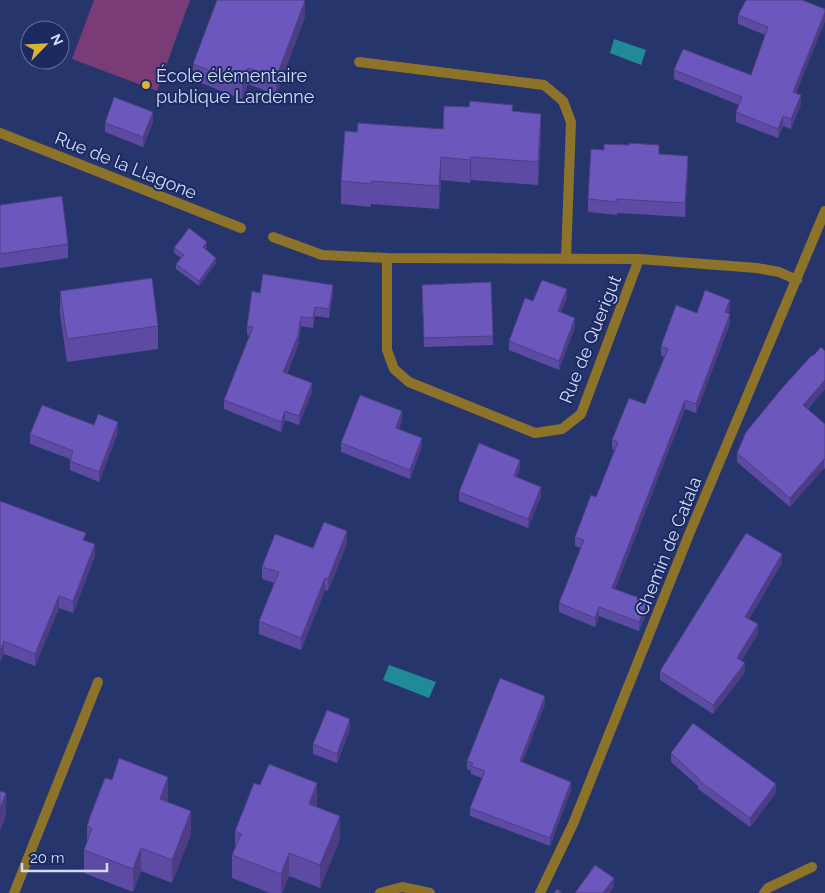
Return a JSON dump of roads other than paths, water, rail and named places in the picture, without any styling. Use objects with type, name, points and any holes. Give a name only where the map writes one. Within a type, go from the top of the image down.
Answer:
[{"type":"street","points":[[359,62],[544,85],[564,101],[571,122],[566,258]]},
{"type":"street","name":"Rue de la Llagone","points":[[0,132],[241,228]]},
{"type":"street","name":"Chemin de Catala","points":[[540,893],[573,824],[690,532],[825,212]]},
{"type":"street","name":"Rue de Querigut","points":[[273,237],[322,255],[387,258],[639,259],[757,268],[779,272],[797,280]]},
{"type":"street","name":"Rue de Querigut","points":[[387,258],[387,350],[394,369],[409,382],[535,433],[562,429],[581,414],[639,259]]},
{"type":"street","points":[[14,893],[98,682]]},
{"type":"street","points":[[764,893],[768,888],[812,867]]},
{"type":"street","points":[[380,893],[402,888],[430,893]]},
{"type":"place","name":"École élémentaire publique Lardenne","points":[[146,85]]}]
